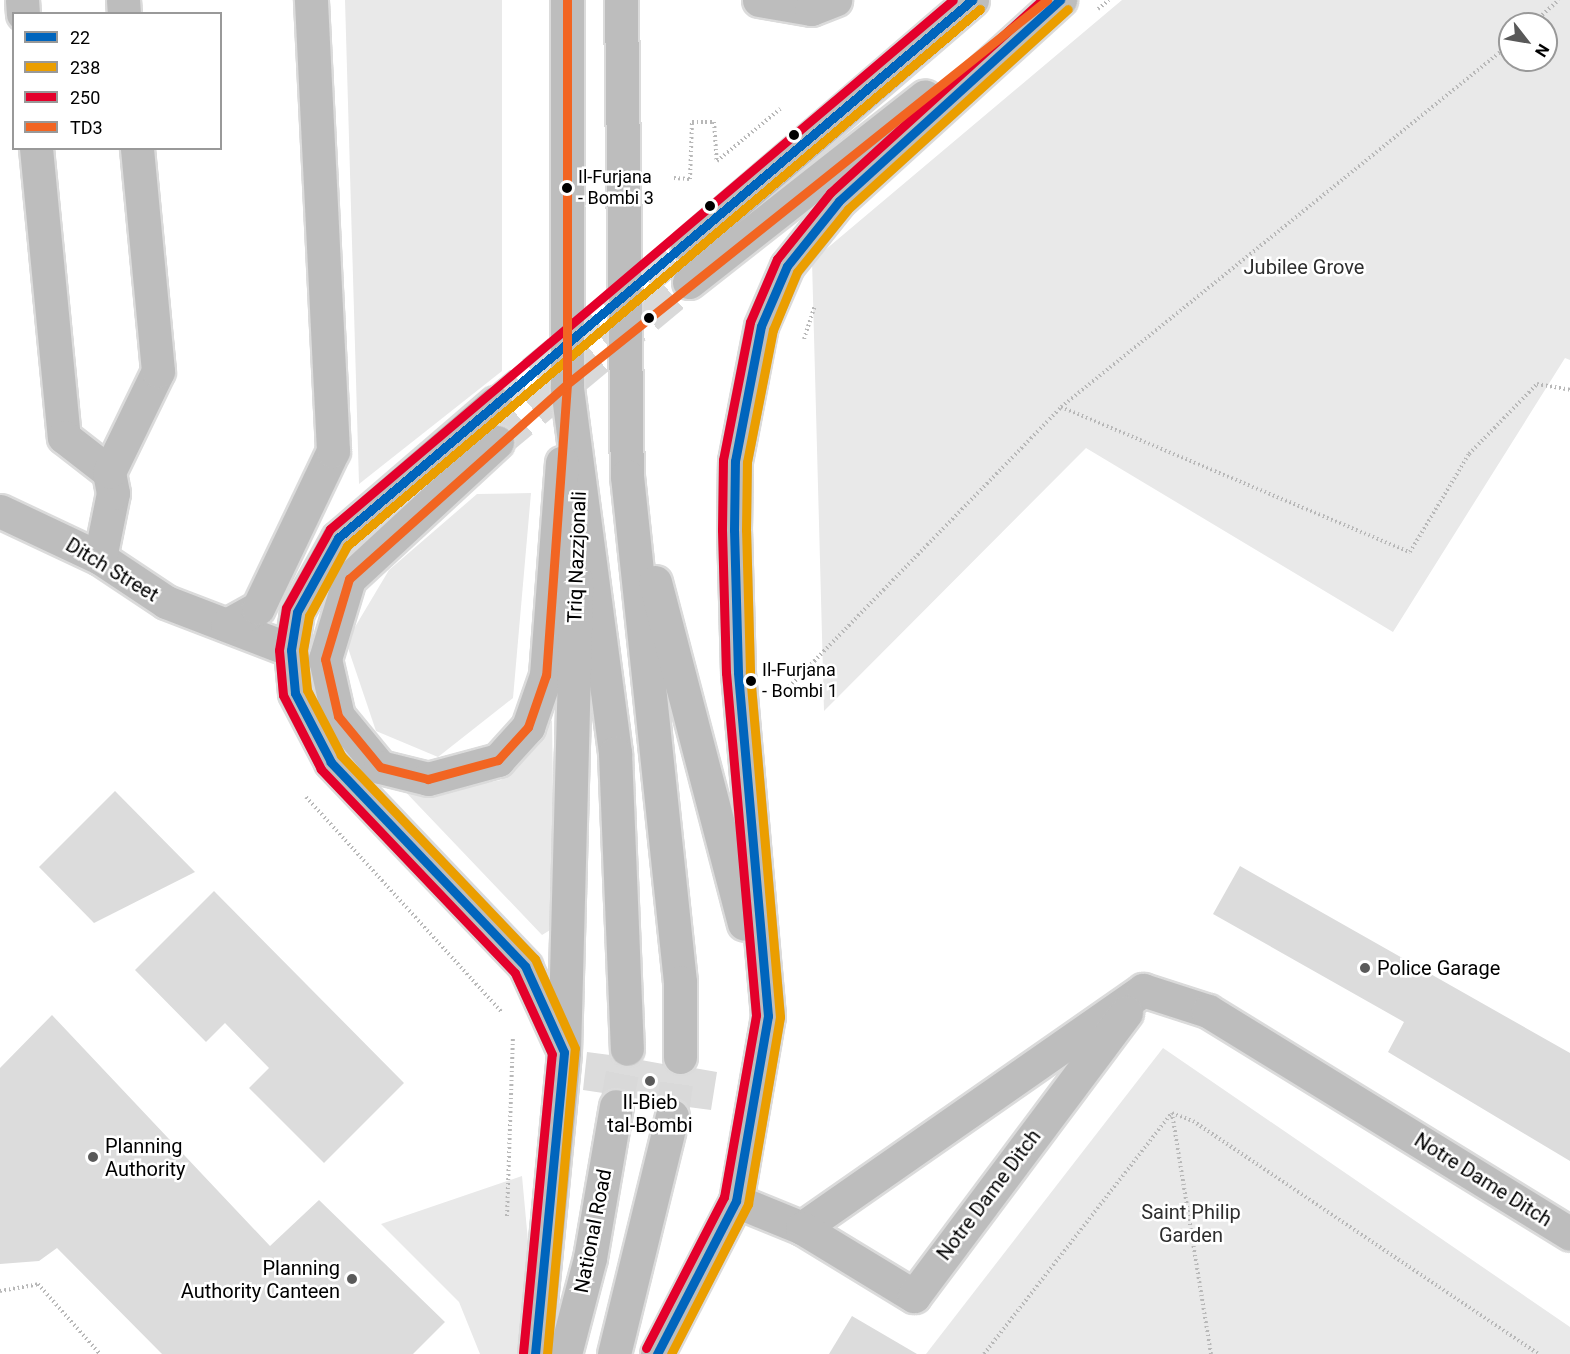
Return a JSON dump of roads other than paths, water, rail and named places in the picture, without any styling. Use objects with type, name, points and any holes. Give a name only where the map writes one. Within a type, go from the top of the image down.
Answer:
[{"type":"main road","points":[[227,625],[258,608],[333,451],[311,0]]},
{"type":"main road","points":[[497,442],[349,579],[325,659],[338,716],[381,767],[428,779],[498,760],[528,727],[546,675],[567,388],[567,0]]},
{"type":"main road","points":[[621,0],[627,476],[680,982],[680,1057]]},
{"type":"main road","points":[[759,0],[811,9],[835,0]]},
{"type":"main road","points":[[687,245],[972,0]]},
{"type":"main road","points":[[689,282],[1047,0]]},
{"type":"main road","points":[[657,1354],[736,1201],[768,1016],[738,672],[734,530],[735,461],[760,326],[787,266],[839,201],[1060,0]]},
{"type":"main road","points":[[36,150],[63,437],[109,472]]},
{"type":"main road","points":[[100,558],[113,493],[109,472],[158,371],[137,150]]},
{"type":"main road","points":[[567,388],[579,481]]},
{"type":"main road","points":[[495,403],[338,538],[297,612],[291,650],[295,693],[331,762],[525,966],[564,1052]]},
{"type":"main road","points":[[627,476],[768,1016]]},
{"type":"main road","name":"Triq Nazzjonali","points":[[579,481],[615,753],[627,1049]]},
{"type":"main road","name":"Triq Nazzjonali","points":[[564,1052],[579,481]]},
{"type":"main road","name":"Ditch Street","points":[[0,511],[100,558],[166,603],[291,650]]},
{"type":"main road","points":[[802,1228],[1143,990]]},
{"type":"main road","name":"Notre Dame Ditch","points":[[736,1201],[802,1228],[914,1296],[1143,990],[1208,1011],[1570,1234]]},
{"type":"main road","name":"National Road","points":[[534,1354],[564,1052]]},
{"type":"main road","name":"National Road","points":[[565,1354],[590,1258],[616,1106]]},
{"type":"main road","points":[[614,1354],[672,1116]]},
{"type":"tunnel","points":[[495,403],[687,245]]},
{"type":"tunnel","points":[[497,442],[689,282]]},
{"type":"tunnel","points":[[616,1106],[627,1049]]},
{"type":"tunnel","points":[[672,1116],[680,1057]]},
{"type":"place","name":"Il-Furjana - Bombi 3","points":[[567,188]]},
{"type":"place","name":"Il-Furjana - Bombi 1","points":[[751,681]]},
{"type":"place","name":"Police Garage","points":[[1365,968]]},
{"type":"place","name":"Il-Bieb tal-Bombi","points":[[650,1081]]},
{"type":"place","name":"Planning Authority","points":[[93,1157]]},
{"type":"place","name":"Planning Authority Canteen","points":[[352,1279]]},
{"type":"park label","name":"Jubilee Grove","points":[[1304,267]]},
{"type":"park label","name":"Saint Philip Garden","points":[[1191,1224]]}]
